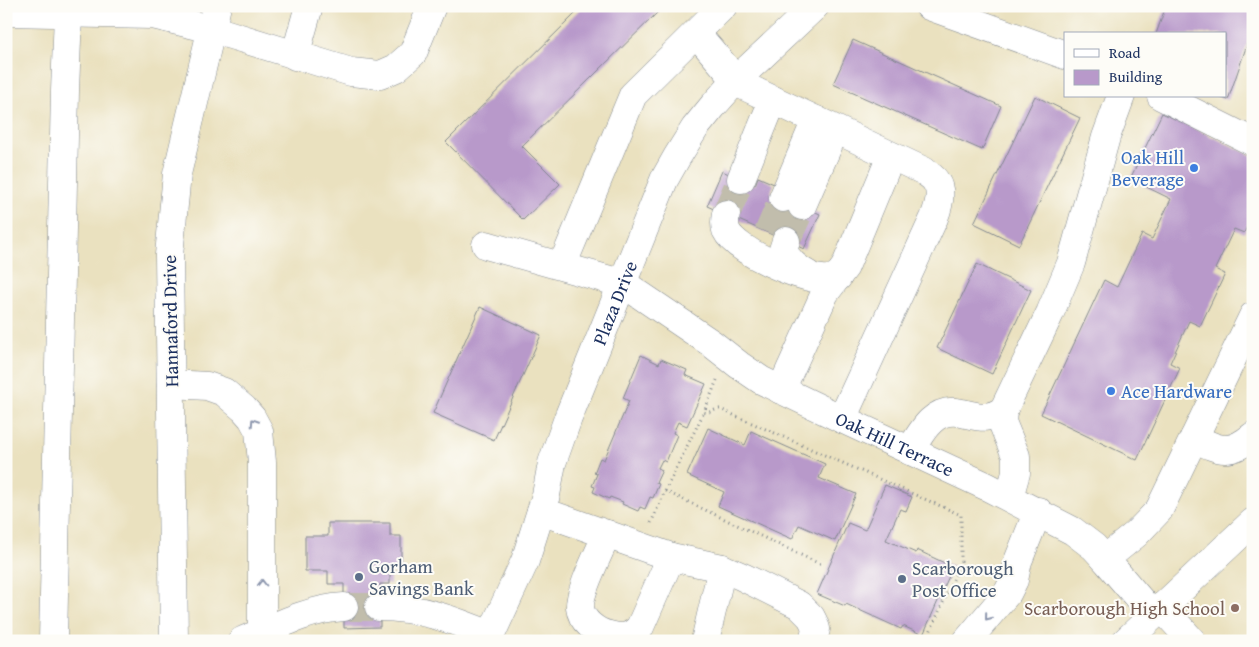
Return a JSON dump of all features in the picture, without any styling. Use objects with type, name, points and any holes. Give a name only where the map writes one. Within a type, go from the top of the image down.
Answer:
[{"type":"street","points":[[295,56],[309,6]]},
{"type":"street","points":[[6,12],[62,11],[214,18],[295,56],[351,72],[380,75],[396,68],[413,53],[432,6]]},
{"type":"street","points":[[562,266],[633,95],[723,6]]},
{"type":"street","name":"Plaza Drive","points":[[489,638],[525,561],[541,512],[552,463],[568,418],[624,284],[664,180],[695,128],[736,80],[815,6]]},
{"type":"street","points":[[928,6],[1064,55]]},
{"type":"street","points":[[53,641],[65,91],[62,11]]},
{"type":"street","name":"Hannaford Drive","points":[[174,641],[169,254],[177,174],[214,18]]},
{"type":"street","points":[[696,33],[736,80],[744,86],[924,171],[937,182],[940,195],[938,206],[842,419]]},
{"type":"street","points":[[1009,497],[1016,473],[1016,456],[1002,422],[1003,411],[1050,313],[1070,263],[1106,137],[1120,98]]},
{"type":"street","points":[[1165,98],[1253,142]]},
{"type":"street","points":[[741,179],[773,100]]},
{"type":"street","points":[[792,202],[825,125]]},
{"type":"street","points":[[726,214],[724,222],[726,230],[748,252],[778,246],[802,276],[825,278],[845,267],[891,156]]},
{"type":"street","name":"Oak Hill Terrace","points":[[486,245],[624,284],[711,343],[761,380],[1038,511],[1073,531],[1094,547],[1157,611],[1192,641]]},
{"type":"street","points":[[781,390],[825,293],[825,278]]},
{"type":"street","points":[[1105,559],[1136,534],[1159,510],[1253,316]]},
{"type":"street","points":[[171,384],[207,386],[224,392],[244,409],[252,418],[259,431],[262,462],[252,636],[298,617],[344,608]]},
{"type":"street","points":[[910,450],[923,428],[936,416],[945,412],[960,412],[977,418],[990,418],[1003,411]]},
{"type":"street","points":[[1194,438],[1221,449],[1233,449],[1253,436]]},
{"type":"street","points":[[967,641],[1008,592],[1038,511]]},
{"type":"street","points":[[541,512],[671,557],[722,568],[799,605],[811,617],[814,623],[816,629],[813,641]]},
{"type":"street","points":[[1126,641],[1253,522]]},
{"type":"street","points":[[607,534],[584,590],[580,606],[585,622],[608,635],[626,637],[640,627],[671,557]]},
{"type":"street","points":[[705,641],[722,568]]},
{"type":"street","points":[[380,608],[395,598],[416,604],[432,614],[457,622],[489,638]]},
{"type":"path","points":[[649,525],[704,412],[718,377]]},
{"type":"path","points":[[704,412],[707,413],[720,409],[961,515],[961,562],[926,641]]},
{"type":"path","points":[[666,491],[820,564]]},
{"type":"building","points":[[583,6],[664,6],[522,146],[560,184],[523,220],[446,142]]},
{"type":"building","points":[[1166,6],[1253,6],[1253,27],[1228,100],[1222,98],[1226,98],[1226,32],[1157,32]]},
{"type":"building","points":[[853,40],[1001,106],[982,150],[833,84]]},
{"type":"building","points":[[1035,96],[1080,118],[1019,245],[974,223]]},
{"type":"building","points":[[1162,113],[1253,156],[1253,214],[1244,233],[1234,229],[1215,269],[1225,274],[1200,326],[1189,321],[1170,363],[1180,368],[1137,460],[1041,414],[1104,280],[1117,287],[1142,234],[1152,239],[1171,199],[1130,179]]},
{"type":"building","points":[[722,171],[755,185],[758,177],[774,184],[771,192],[820,214],[804,249],[707,206]]},
{"type":"building","points":[[977,264],[1031,290],[992,374],[937,348]]},
{"type":"building","points":[[480,307],[541,335],[494,440],[433,413]]},
{"type":"building","points":[[641,355],[659,364],[661,359],[687,370],[685,375],[706,384],[687,426],[678,422],[673,433],[677,435],[666,462],[662,460],[658,468],[662,470],[656,483],[659,484],[653,498],[650,497],[645,509],[640,507],[638,511],[622,504],[623,502],[610,497],[609,499],[593,492],[595,487],[592,486],[597,474],[594,473],[600,458],[604,460],[629,401],[623,398]]},
{"type":"building","points":[[708,428],[745,445],[751,431],[825,464],[819,478],[856,494],[835,541],[799,525],[792,539],[718,506],[724,492],[687,475]]},
{"type":"building","points":[[885,485],[912,497],[906,511],[900,509],[886,540],[916,553],[917,550],[953,567],[923,635],[903,626],[901,629],[846,604],[845,606],[817,594],[848,523],[865,530]]},
{"type":"building","name":"Gorham Savings Bank","points":[[328,523],[390,523],[390,536],[401,536],[401,571],[390,571],[390,584],[380,584],[380,627],[344,628],[344,584],[328,584],[328,571],[305,571],[305,536],[328,536]]},
{"type":"tunnel","points":[[726,214],[741,179]]},
{"type":"tunnel","points":[[768,233],[783,198]]},
{"type":"tunnel","points":[[786,241],[802,206]]},
{"type":"tunnel","points":[[344,607],[379,607]]},
{"type":"place","name":"Oak Hill Beverage","points":[[1194,168]]},
{"type":"place","name":"Ace Hardware","points":[[1111,391]]},
{"type":"place","name":"Gorham Savings Bank","points":[[359,577]]},
{"type":"place","name":"Scarborough Post Office","points":[[902,579]]},
{"type":"place","name":"Scarborough High School","points":[[1235,608]]}]
